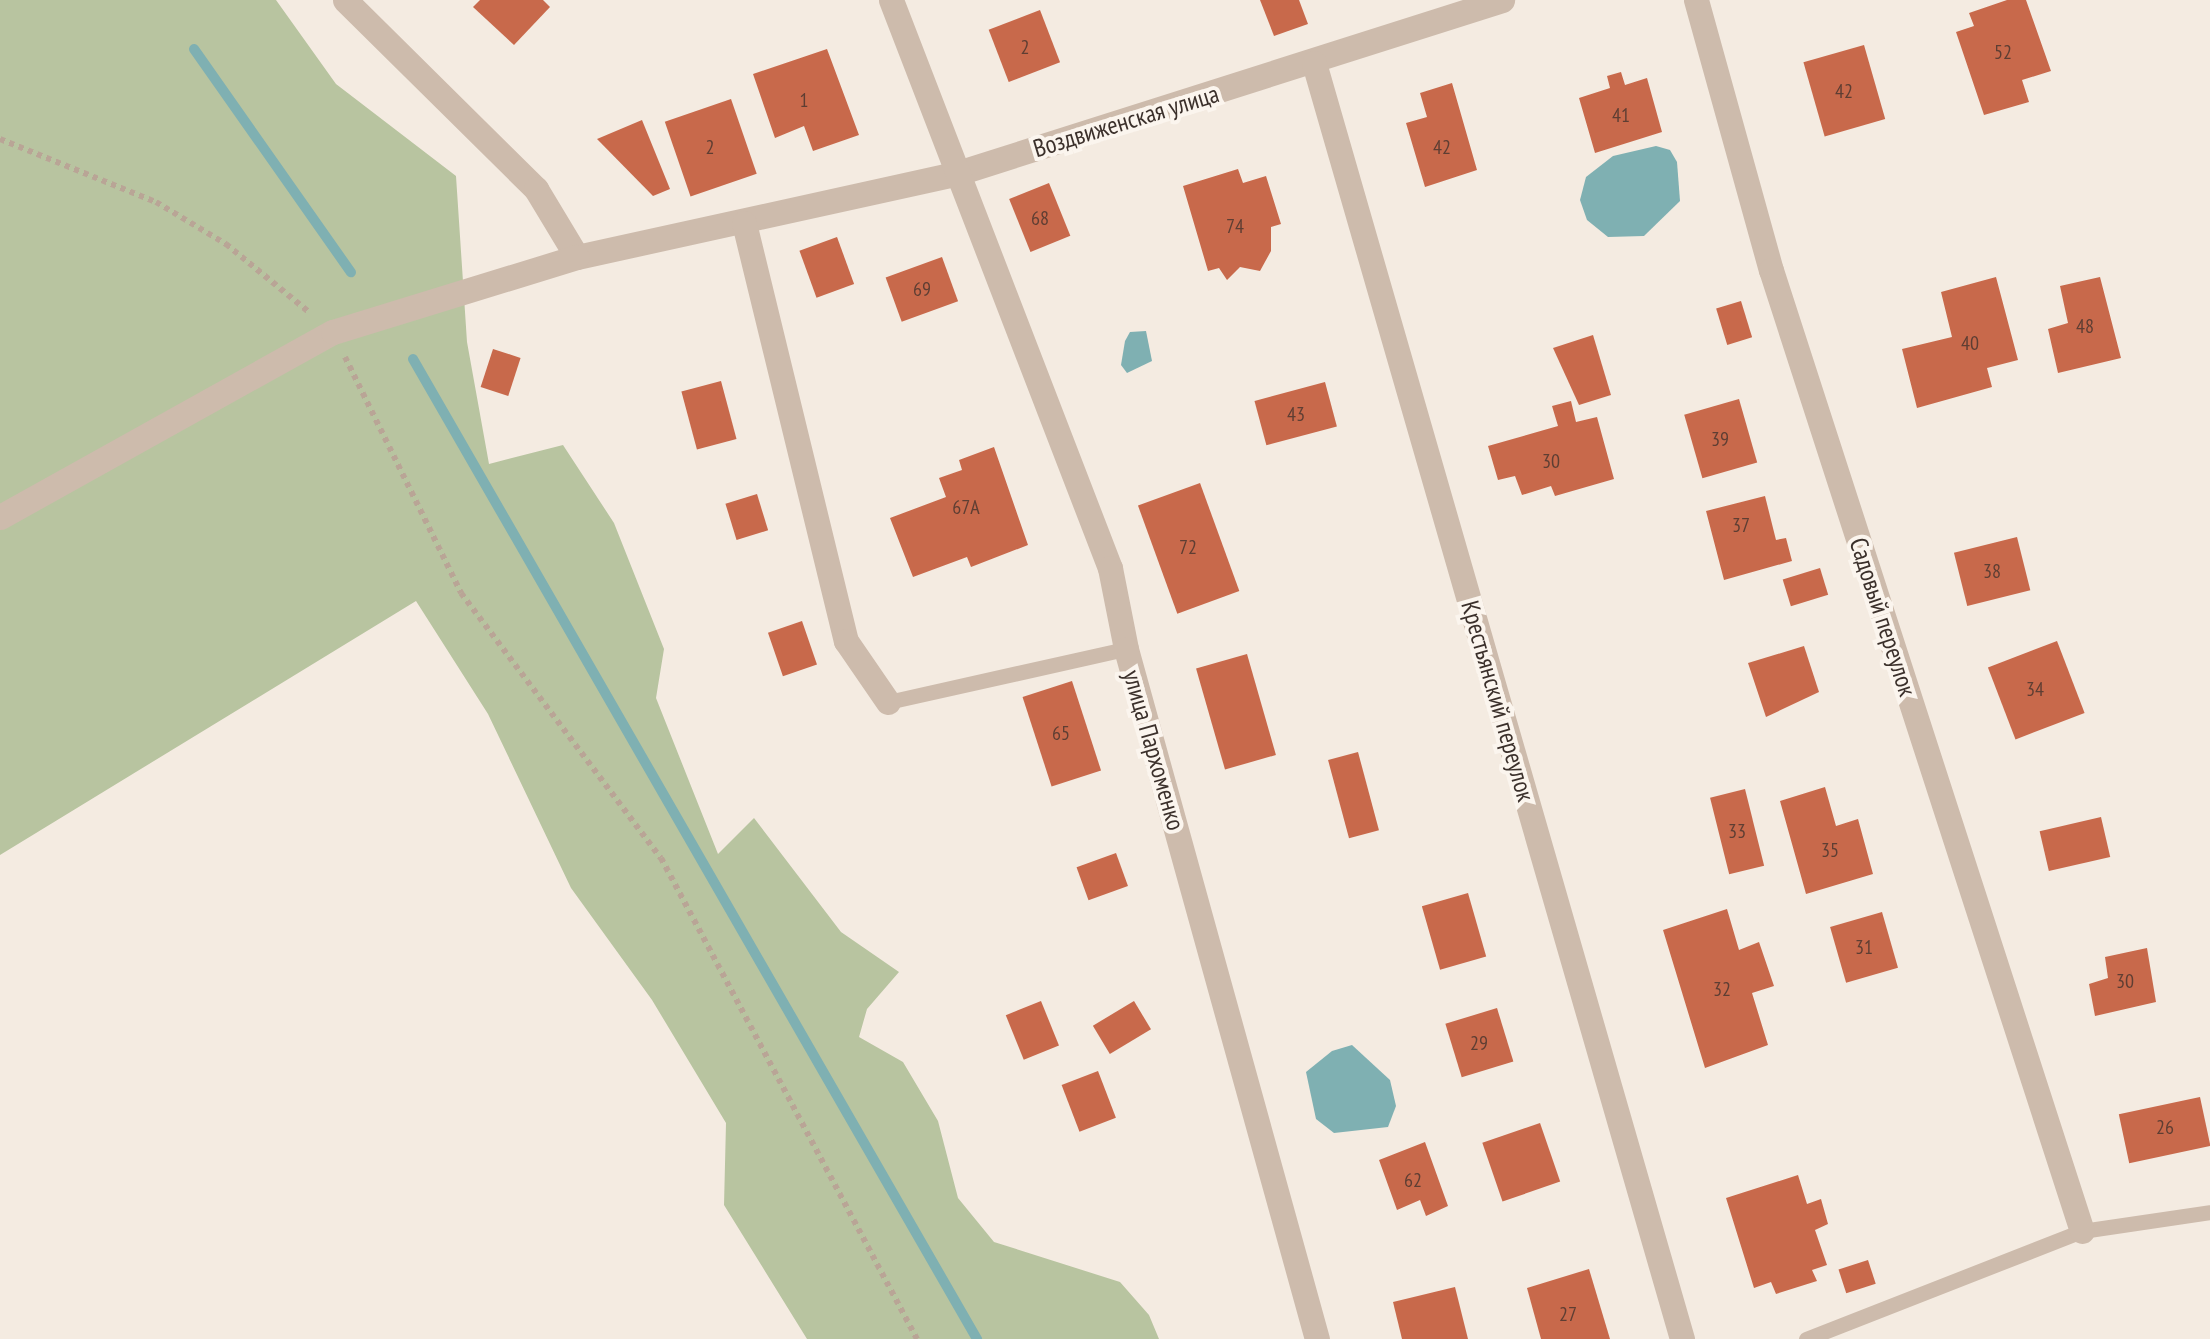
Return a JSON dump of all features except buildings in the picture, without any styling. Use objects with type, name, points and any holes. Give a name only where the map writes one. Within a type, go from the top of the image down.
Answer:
[{"type":"street","points":[[345,0],[536,188],[577,257]]},
{"type":"street","name":"улица Пархоменко","points":[[891,0],[1110,568],[1126,649],[1318,1339]]},
{"type":"street","name":"Воздвиженская улица","points":[[0,516],[333,332],[577,257],[958,173],[1314,64],[1460,5],[1502,0]]},
{"type":"street","name":"Садовый переулок","points":[[1696,0],[1771,270],[2082,1231]]},
{"type":"street","name":"Крестьянский переулок","points":[[1314,64],[1682,1339]]},
{"type":"street","points":[[744,223],[846,641],[888,702]]},
{"type":"lane","points":[[888,702],[1126,649]]},
{"type":"lane","points":[[1806,1339],[2082,1231],[2210,1212]]},
{"type":"path","points":[[0,140],[156,202],[226,244],[333,332],[461,592],[660,858],[917,1339]]},
{"type":"green space","points":[[0,0],[276,0],[336,84],[456,176],[467,342],[489,464],[563,445],[614,523],[664,649],[656,698],[718,854],[754,818],[841,932],[899,972],[867,1009],[859,1037],[903,1062],[938,1121],[958,1198],[994,1242],[1120,1282],[1149,1315],[1159,1339],[807,1339],[724,1205],[726,1123],[652,1000],[571,888],[488,714],[416,601],[0,855]]},
{"type":"water","points":[[1656,146],[1670,150],[1677,162],[1680,201],[1644,236],[1608,237],[1587,220],[1580,200],[1586,177],[1613,156]]},
{"type":"water","points":[[1146,331],[1152,361],[1127,373],[1121,365],[1125,341],[1130,332]]},
{"type":"water","points":[[1352,1045],[1390,1080],[1396,1106],[1388,1127],[1334,1133],[1316,1119],[1306,1072],[1332,1051]]},
{"type":"waterway","points":[[194,49],[351,272]]},
{"type":"waterway","points":[[413,359],[977,1339]]}]
